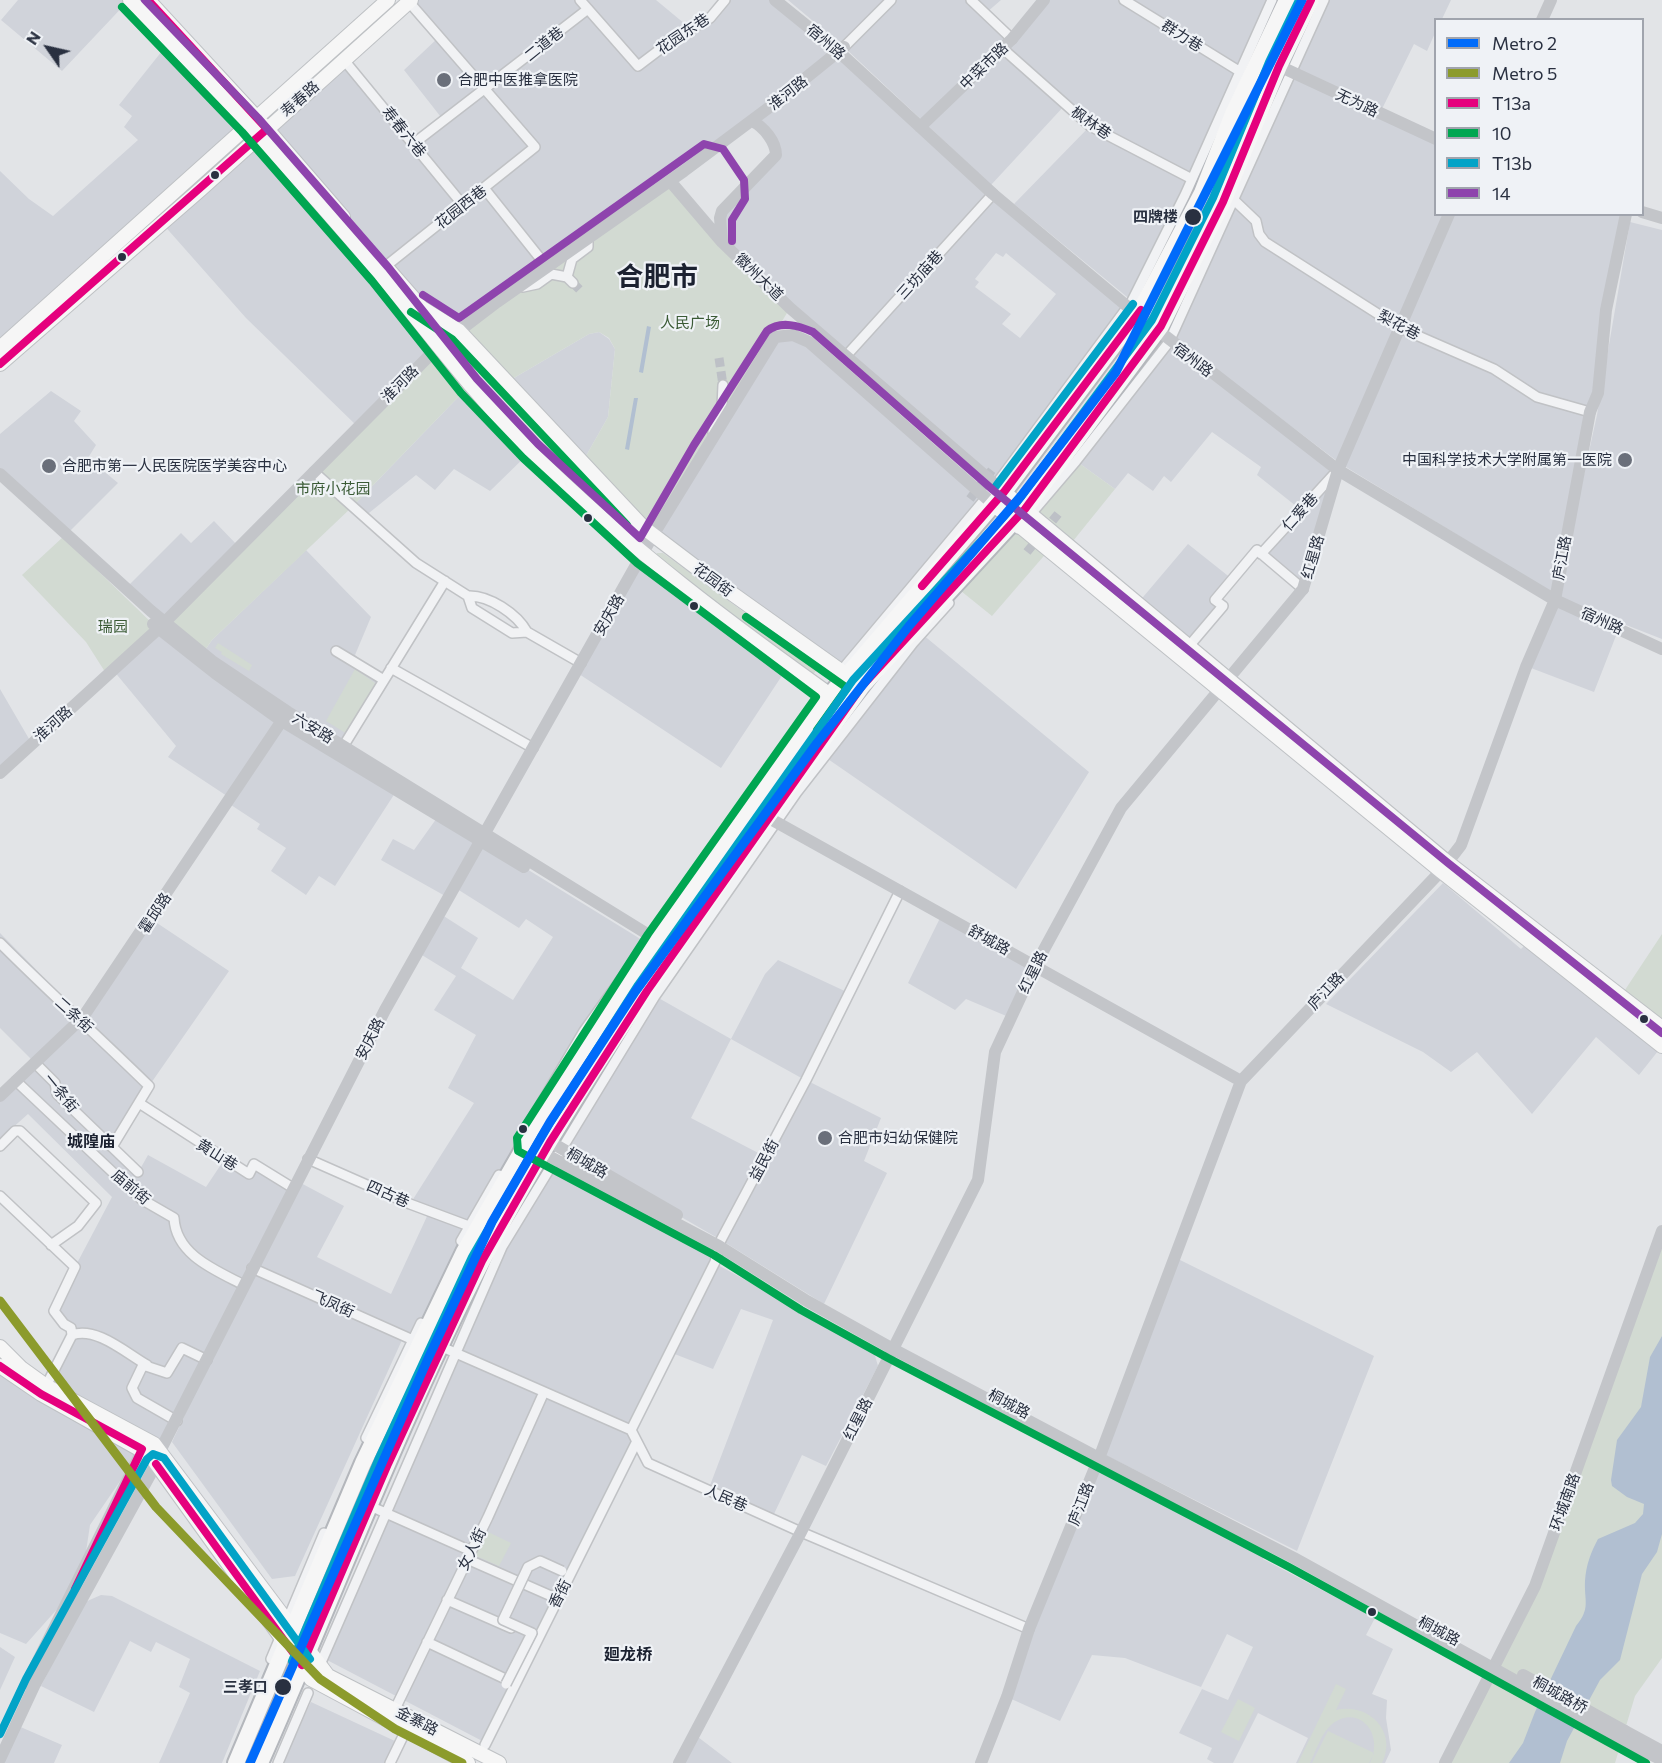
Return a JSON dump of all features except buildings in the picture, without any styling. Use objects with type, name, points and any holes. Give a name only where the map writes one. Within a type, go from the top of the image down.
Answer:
[{"type":"highway","points":[[236,1763],[286,1631],[363,1463],[485,1214],[529,1138],[652,942],[828,693],[995,495],[1135,308],[1202,193],[1233,114],[1287,0]]},
{"type":"highway","points":[[260,1763],[311,1664],[370,1506],[449,1351],[482,1261],[553,1150],[647,991],[772,819],[862,686],[1023,518],[1165,334],[1285,69],[1311,0]]},
{"type":"main road","points":[[130,0],[259,127]]},
{"type":"main road","points":[[148,0],[259,127]]},
{"type":"main road","name":"寿春路","points":[[0,364],[259,127],[383,1]]},
{"type":"main road","name":"寿春路","points":[[0,348],[259,127],[344,60],[410,1]]},
{"type":"main road","name":"花园街","points":[[259,127],[422,308],[456,333],[653,535],[862,686]]},
{"type":"main road","name":"花园街","points":[[259,127],[469,386],[531,451],[643,555],[847,707]]},
{"type":"main road","name":"徽州大道","points":[[995,495],[1662,1046]]},
{"type":"main road","name":"徽州大道","points":[[1023,518],[1189,646],[1224,684]]},
{"type":"main road","name":"徽州大道","points":[[1444,866],[1662,1028]]},
{"type":"main road","points":[[0,1347],[21,1368],[46,1386],[145,1444]]},
{"type":"main road","points":[[0,1366],[41,1394],[145,1444]]},
{"type":"main road","name":"金寨路","points":[[145,1444],[222,1537],[311,1664],[328,1676],[499,1763]]},
{"type":"main road","name":"金寨路","points":[[311,1664],[316,1682],[468,1763]]},
{"type":"street","points":[[580,0],[588,9]]},
{"type":"street","name":"花园东巷","points":[[588,9],[638,66],[675,38],[710,18],[725,0]]},
{"type":"street","name":"宿州路","points":[[775,0],[841,50]]},
{"type":"street","name":"宿州路","points":[[788,0],[922,124],[1165,334],[1339,467],[1555,597],[1662,647]]},
{"type":"street","points":[[841,50],[891,0]]},
{"type":"street","points":[[971,0],[1012,39]]},
{"type":"street","name":"中菜市路","points":[[922,124],[1012,39],[1044,0]]},
{"type":"street","name":"群力巷","points":[[1124,0],[1239,71]]},
{"type":"street","points":[[1135,308],[1272,0]]},
{"type":"street","points":[[1165,334],[1234,200],[1285,69],[1324,0]]},
{"type":"street","points":[[1543,18],[1551,0]]},
{"type":"street","points":[[410,1],[486,90]]},
{"type":"street","name":"二道巷","points":[[413,144],[486,90],[588,9]]},
{"type":"street","name":"枫林巷","points":[[1002,48],[1090,126],[1192,179]]},
{"type":"street","name":"淮河路","points":[[0,772],[161,626],[438,346],[752,121],[841,50]]},
{"type":"street","name":"寿春六巷","points":[[344,60],[463,205]]},
{"type":"street","name":"无为路","points":[[1285,69],[1434,138]]},
{"type":"street","name":"花园西巷","points":[[386,266],[535,147],[486,90]]},
{"type":"street","points":[[722,242],[720,218],[722,211],[776,155],[776,147],[760,125],[752,121]]},
{"type":"street","name":"宿州路","points":[[922,124],[993,195],[1135,308]]},
{"type":"street","name":"徽州大道","points":[[670,181],[722,242],[790,308],[846,356],[995,495]]},
{"type":"street","points":[[484,188],[547,267]]},
{"type":"street","name":"三坊庙巷","points":[[846,356],[993,195]]},
{"type":"street","name":"梨花巷","points":[[1234,200],[1256,221],[1259,234],[1265,242],[1400,328],[1494,369],[1537,397],[1590,412]]},
{"type":"street","points":[[1644,213],[1662,218]]},
{"type":"street","name":"红星路","points":[[679,1763],[801,1532],[978,1180],[995,1052],[1035,966],[1121,808],[1304,589],[1339,467],[1448,216]]},
{"type":"street","name":"庐江路","points":[[981,1763],[1007,1696],[1029,1629],[1100,1456],[1241,1081],[1444,866],[1461,845],[1526,667],[1555,597],[1590,412],[1598,393],[1606,310],[1626,216]]},
{"type":"street","points":[[503,298],[528,285],[537,284],[550,274],[570,280],[572,259],[588,247],[588,238]]},
{"type":"street","name":"徽州大道","points":[[775,338],[793,335],[808,342],[995,495]]},
{"type":"street","name":"安庆路","points":[[0,1759],[35,1684],[158,1458],[252,1268],[385,1010],[653,535],[775,338]]},
{"type":"street","points":[[710,440],[722,406],[723,385]]},
{"type":"street","name":"仁爱巷","points":[[1189,646],[1223,606],[1215,600],[1257,550],[1262,554],[1339,467]]},
{"type":"street","points":[[314,472],[416,563],[468,596],[480,596],[520,621],[526,632],[581,663]]},
{"type":"street","name":"六安路","points":[[0,474],[161,626]]},
{"type":"street","name":"六安路","points":[[0,483],[161,626],[285,716],[652,942]]},
{"type":"street","points":[[772,819],[913,643],[1023,518]]},
{"type":"street","points":[[1262,554],[1304,589]]},
{"type":"street","points":[[341,750],[445,580]]},
{"type":"street","points":[[468,596],[472,608],[512,633],[526,632]]},
{"type":"street","points":[[336,651],[384,680]]},
{"type":"street","points":[[391,668],[532,747]]},
{"type":"street","name":"霍邱路","points":[[0,1096],[79,1023],[112,978],[285,716]]},
{"type":"street","name":"舒城路","points":[[772,819],[1241,1081]]},
{"type":"street","name":"益民街","points":[[632,1430],[715,1262],[720,1243],[801,1090],[900,891]]},
{"type":"street","points":[[228,1763],[383,1400],[469,1226],[584,1031],[652,942]]},
{"type":"street","name":"二条街","points":[[0,943],[79,1023],[100,1038],[149,1086],[139,1103]]},
{"type":"street","name":"一条街","points":[[35,1063],[55,1083],[57,1094],[138,1172]]},
{"type":"street","name":"庙前街","points":[[16,1081],[141,1199],[174,1218],[174,1227],[182,1244],[194,1257],[244,1285]]},
{"type":"street","points":[[112,1147],[139,1103]]},
{"type":"street","name":"黄山巷","points":[[139,1103],[249,1174],[254,1164],[293,1188]]},
{"type":"street","points":[[0,1146],[15,1131],[20,1131],[96,1203],[78,1226],[51,1245]]},
{"type":"street","name":"桐城路","points":[[529,1138],[720,1243],[895,1346],[1100,1456],[1297,1551],[1493,1663]]},
{"type":"street","name":"四古巷","points":[[308,1159],[410,1204],[469,1226]]},
{"type":"street","points":[[0,1196],[75,1267],[54,1311],[64,1324],[71,1328],[72,1335],[46,1386]]},
{"type":"street","name":"环城南路","points":[[1445,1763],[1535,1586],[1662,1231]]},
{"type":"street","name":"飞凤街","points":[[252,1268],[413,1340]]},
{"type":"street","points":[[72,1335],[81,1332],[96,1335],[147,1365],[167,1373],[182,1348],[207,1360]]},
{"type":"street","points":[[311,1664],[386,1513],[449,1351],[632,1430]]},
{"type":"street","points":[[147,1365],[143,1365],[138,1372],[132,1388],[133,1393],[177,1421]]},
{"type":"street","name":"女人街","points":[[397,1705],[544,1392]]},
{"type":"street","name":"人民巷","points":[[632,1430],[636,1443],[648,1463],[801,1532],[1029,1629]]},
{"type":"street","name":"香街","points":[[485,1745],[498,1709],[537,1640],[636,1443]]},
{"type":"street","points":[[0,1740],[145,1444]]},
{"type":"street","points":[[370,1506],[541,1588],[558,1599]]},
{"type":"street","points":[[427,1642],[511,1684],[532,1633],[504,1620],[528,1567],[540,1562],[562,1571]]},
{"type":"street","points":[[447,1600],[537,1640]]},
{"type":"street","name":"桐城路桥","points":[[1493,1663],[1623,1736]]},
{"type":"street","points":[[278,1763],[308,1693]]},
{"type":"street","points":[[390,1763],[406,1730]]},
{"type":"street","points":[[1623,1736],[1662,1751]]},
{"type":"street","points":[[1623,1736],[1662,1760]]},
{"type":"shaded area","points":[[18,0],[129,0],[62,71],[1,20]]},
{"type":"shaded area","points":[[411,0],[656,0],[691,29],[725,0],[775,0],[1128,307],[996,485],[722,242],[720,218],[776,155],[752,121],[459,331],[422,308],[267,129],[344,60],[413,144],[444,121],[404,70],[439,37]],"holes":[[[996,253],[1003,257],[1006,253],[1056,294],[1020,338],[1002,324],[1011,314],[975,287],[979,282],[975,279]]]},
{"type":"shaded area","points":[[788,0],[1001,0],[986,13],[1012,39],[1044,0],[1272,0],[1132,301],[1014,204],[1090,126],[1065,105],[991,185],[844,47]]},
{"type":"shaded area","points":[[1324,0],[1451,0],[1442,18],[1434,18],[1434,35],[1427,51],[1414,44],[1380,113],[1434,139],[1434,216],[1626,216],[1598,393],[1556,595],[1341,464],[1172,336]]},
{"type":"shaded area","points":[[170,41],[250,125],[0,348],[0,171],[29,199],[53,216],[138,140],[124,127],[132,116],[119,105]]},
{"type":"shaded area","points":[[260,135],[438,347],[358,427],[246,318],[162,223]]},
{"type":"shaded area","name":"中国科学技术大学附属第一医院","points":[[1630,222],[1662,230],[1662,639],[1621,623],[1594,692],[1531,668],[1574,520],[1597,415]]},
{"type":"shaded area","points":[[599,332],[609,339],[615,349],[608,417],[582,463],[507,382],[589,334]]},
{"type":"shaded area","points":[[793,335],[986,498],[841,671],[653,535],[775,337]]},
{"type":"shaded area","points":[[1169,342],[1338,470],[1303,589],[1261,554],[1301,510],[1257,475],[1261,467],[1212,432],[1171,482],[1164,476],[1153,491],[1128,473],[1115,489],[1076,461]]},
{"type":"shaded area","points":[[469,386],[531,451],[490,491],[454,469],[435,490],[416,475],[364,517],[352,507]]},
{"type":"shaded area","name":"合肥市第一人民医院医学美容中心","points":[[51,391],[81,411],[74,421],[96,445],[88,458],[118,483],[68,533],[0,474],[0,434]]},
{"type":"shaded area","points":[[214,521],[239,547],[165,622],[126,588],[181,533],[191,543]]},
{"type":"shaded area","points":[[1188,544],[1232,579],[1215,600],[1223,606],[1189,646],[1138,603]]},
{"type":"shaded area","points":[[306,550],[371,617],[355,655],[384,680],[343,746],[203,653],[212,640]]},
{"type":"shaded area","points":[[643,555],[789,665],[721,768],[576,672]]},
{"type":"shaded area","points":[[158,629],[397,790],[335,886],[319,876],[306,895],[271,871],[286,848],[257,829],[260,824],[228,803],[230,798],[168,757],[176,746],[113,670]]},
{"type":"shaded area","points":[[922,634],[1089,772],[1016,889],[825,757]]},
{"type":"shaded area","points":[[0,689],[32,744],[0,773]]},
{"type":"shaded area","points":[[439,815],[647,943],[413,1340],[252,1268],[160,1451],[46,1386],[72,1335],[55,1315],[75,1267],[112,1197],[28,1114],[0,1139],[0,1096],[35,1063],[0,1028],[0,933],[83,1017],[151,919],[229,971],[149,1086],[112,1147],[139,1171],[148,1155],[206,1187],[224,1160],[249,1177],[256,1168],[293,1188],[297,1181],[344,1206],[317,1257],[391,1294],[429,1212],[410,1204],[474,1103],[448,1088],[476,1035],[434,1010],[456,976],[417,952],[439,913],[478,938],[461,968],[513,1000],[553,937],[526,919],[519,928],[454,887],[447,897],[381,860],[393,839],[414,850]]},
{"type":"shaded area","points":[[1443,883],[1521,949],[1529,941],[1662,1046],[1639,1075],[1596,1037],[1532,1114],[1477,1052],[1451,1072],[1423,1052],[1326,1004]]},
{"type":"shaded area","points":[[942,914],[1035,966],[1011,1018],[966,999],[955,1010],[908,983]]},
{"type":"shaded area","points":[[778,960],[849,993],[806,1080],[881,1118],[864,1161],[887,1173],[824,1304],[721,1240],[562,1148],[655,996],[731,1039],[765,974]],"holes":[[[731,1039],[805,1080],[766,1157],[691,1118]]]},
{"type":"shaded area","points":[[556,1159],[719,1246],[632,1430],[636,1443],[488,1744],[327,1660],[460,1358],[502,1247]]},
{"type":"shaded area","points":[[1174,1257],[1374,1356],[1297,1551],[1101,1453]]},
{"type":"shaded area","points":[[716,1264],[873,1349],[878,1366],[826,1466],[802,1455],[773,1516],[709,1488],[773,1320],[741,1309],[713,1369],[672,1353]]},
{"type":"shaded area","points":[[253,1272],[402,1340],[295,1576],[272,1579],[172,1442]]},
{"type":"shaded area","points":[[0,1366],[142,1449],[90,1525],[84,1565],[75,1589],[26,1644],[0,1633]]},
{"type":"shaded area","points":[[1099,1458],[1268,1545],[1263,1559],[1375,1618],[1366,1635],[1393,1649],[1372,1694],[1387,1700],[1386,1718],[1391,1750],[1385,1763],[1296,1763],[1308,1738],[1258,1713],[1233,1763],[1214,1763],[1207,1759],[1212,1748],[1179,1733],[1202,1689],[1228,1700],[1253,1647],[1227,1634],[1201,1687],[1125,1658],[1092,1655],[1060,1721],[1007,1697]]},
{"type":"shaded area","points":[[101,1595],[112,1596],[260,1671],[222,1763],[159,1763],[190,1693],[179,1687],[190,1659],[156,1642],[151,1652],[130,1641],[94,1712],[41,1686],[79,1610],[85,1602]]},
{"type":"shaded area","points":[[0,1647],[15,1657],[0,1690]]},
{"type":"shaded area","points":[[311,1702],[397,1742],[389,1763],[280,1763]]},
{"type":"shaded area","points":[[16,1725],[62,1745],[54,1763],[0,1763]]},
{"type":"shaded area","points":[[694,1734],[732,1763],[680,1763]]},
{"type":"green space","name":"人民广场","points":[[670,181],[790,308],[653,535],[582,463],[608,417],[615,349],[609,338],[599,332],[589,334],[507,382],[459,331]]},
{"type":"green space","name":"市府小花园","points":[[438,347],[469,386],[352,507],[212,640],[203,653],[165,623]]},
{"type":"green space","points":[[478,376],[624,529],[619,537],[473,381]]},
{"type":"green space","points":[[1076,461],[1115,489],[1069,546],[1032,515]]},
{"type":"green space","points":[[1020,526],[1049,550],[992,616],[961,591]]},
{"type":"green space","name":"瑞园","points":[[63,537],[158,629],[107,675],[86,642],[22,575]]},
{"type":"green space","points":[[657,553],[663,553],[819,667],[811,677],[655,556]]},
{"type":"green space","points":[[218,643],[252,665],[249,671],[221,654],[222,652],[215,648]]},
{"type":"green space","points":[[355,669],[378,685],[347,734],[326,721]]},
{"type":"green space","points":[[1662,934],[1662,1028],[1621,996]]},
{"type":"green space","points":[[1662,1248],[1662,1658],[1635,1696],[1615,1763],[1448,1763],[1508,1645]]},
{"type":"green space","points":[[486,1531],[511,1543],[499,1566],[474,1555]]},
{"type":"green space","points":[[1336,1684],[1346,1689],[1336,1710],[1359,1710],[1369,1715],[1383,1730],[1386,1751],[1382,1763],[1370,1763],[1374,1752],[1371,1732],[1359,1719],[1350,1717],[1341,1719],[1327,1729],[1310,1763],[1298,1763]]},
{"type":"green space","points":[[1238,1699],[1255,1708],[1239,1741],[1221,1732]]},
{"type":"green space","points":[[1328,1731],[1374,1753],[1369,1763],[1312,1763]]},
{"type":"water","points":[[647,326],[651,327],[643,373],[639,372]]},
{"type":"water","points":[[634,398],[638,398],[629,450],[625,449]]},
{"type":"water","points":[[1662,1336],[1662,1534],[1657,1552],[1642,1574],[1620,1660],[1600,1680],[1567,1741],[1560,1763],[1509,1763],[1523,1743],[1535,1712],[1584,1614],[1586,1570],[1598,1539],[1635,1523],[1643,1514],[1644,1504],[1627,1497],[1612,1486],[1611,1480],[1617,1440],[1641,1407],[1650,1357]]},
{"type":"tunnel","points":[[573,283],[581,291]]},
{"type":"tunnel","points":[[719,358],[723,385]]},
{"type":"tunnel","points":[[970,499],[992,470]]},
{"type":"tunnel","points":[[981,485],[1042,534]]},
{"type":"tunnel","points":[[1027,552],[1058,514]]},
{"type":"metro line","name":"2","points":[[250,1763],[427,1361],[492,1222],[550,1122],[635,992],[817,743],[909,626],[1021,496],[1116,372],[1302,0]]},
{"type":"metro line","name":"5","points":[[0,1301],[156,1507],[320,1679],[395,1729],[462,1763]]},
{"type":"transit line","name":"14","points":[[145,0],[258,118],[388,267],[477,379],[538,444],[640,538],[694,445],[767,331],[784,325],[796,326],[813,332],[993,490],[1448,863],[1662,1033]]},
{"type":"transit line","name":"T13a","points":[[0,364],[267,129],[148,0]]},
{"type":"transit line","name":"T13b","points":[[292,1661],[378,1460],[472,1257],[541,1137],[638,985],[853,680],[1017,502],[1152,320],[1213,198],[1269,62],[1299,0]]},
{"type":"transit line","name":"T13a","points":[[302,1665],[388,1464],[482,1261],[550,1142],[647,991],[862,686],[1025,509],[1161,326],[1223,202],[1279,66],[1311,0]]},
{"type":"transit line","name":"10","points":[[122,7],[242,132],[372,281],[461,393],[523,458],[637,563],[816,697],[648,934],[517,1138],[518,1151],[714,1255],[801,1310],[888,1358],[1289,1567],[1646,1763]]},
{"type":"transit line","name":"14","points":[[423,295],[459,318],[704,144],[723,149],[744,180],[745,199],[732,220],[732,241]]},
{"type":"transit line","name":"T13b","points":[[996,486],[1133,304]]},
{"type":"transit line","name":"T13a","points":[[922,586],[1004,492],[1141,310]]},
{"type":"transit line","name":"10","points":[[411,312],[452,339],[627,525]]},
{"type":"transit line","name":"10","points":[[746,617],[847,688],[817,730]]},
{"type":"transit line","name":"T13a","points":[[0,1366],[41,1394],[142,1449],[75,1589]]},
{"type":"transit line","name":"T13b","points":[[0,1734],[26,1679],[147,1459],[153,1454],[164,1458],[310,1659]]},
{"type":"transit line","name":"T13a","points":[[156,1464],[302,1665]]},
{"type":"place","name":"合肥中医推拿医院","points":[[444,80]]},
{"type":"place","name":"四牌楼","points":[[1193,217]]},
{"type":"place","name":"中国科学技术大学附属第一医院","points":[[1625,460]]},
{"type":"place","name":"合肥市第一人民医院医学美容中心","points":[[49,466]]},
{"type":"place","name":"合肥市妇幼保健院","points":[[825,1138]]},
{"type":"place","name":"三孝口","points":[[283,1687]]},
{"type":"district","name":"合肥市","points":[[657,277]]},
{"type":"district","name":"城隍庙","points":[[91,1142]]},
{"type":"district","name":"廻龙桥","points":[[628,1655]]}]
